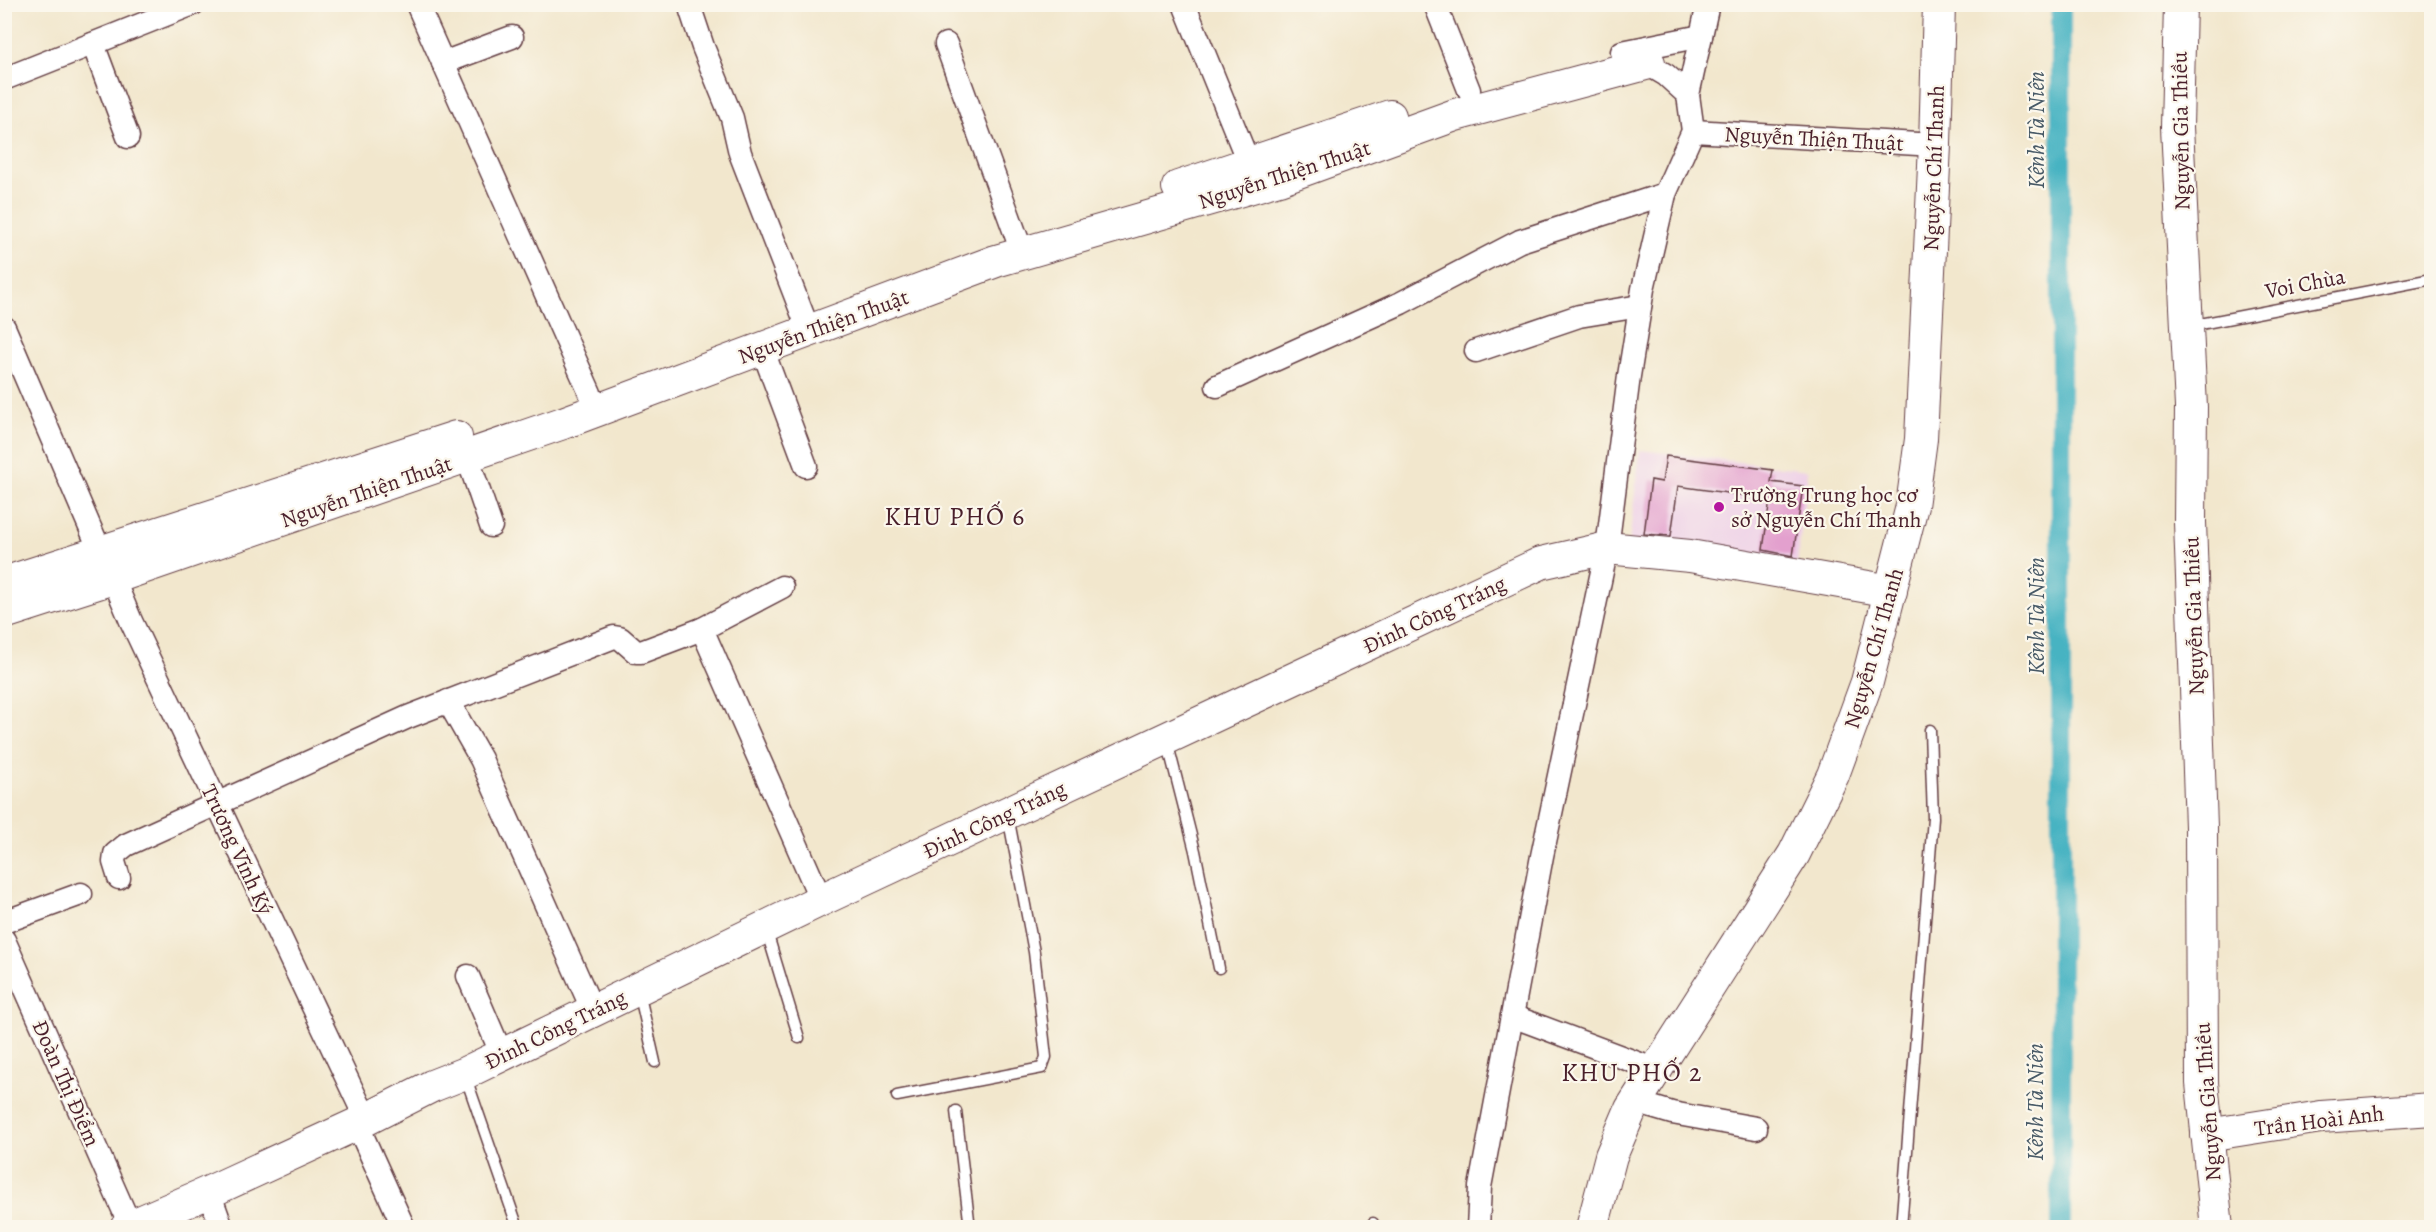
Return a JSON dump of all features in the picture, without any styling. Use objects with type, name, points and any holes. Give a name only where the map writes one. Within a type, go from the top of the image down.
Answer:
[{"type":"street","points":[[4,79],[193,4]]},
{"type":"street","points":[[417,4],[590,393]]},
{"type":"street","points":[[1184,4],[1248,164]]},
{"type":"street","points":[[1435,4],[1469,90]]},
{"type":"street","points":[[1478,1227],[1480,1187],[1542,856],[1607,548],[1640,306],[1665,194],[1693,131],[1688,95],[1708,4]]},
{"type":"street","name":"Nguyễn Chí Thanh","points":[[1596,1226],[1611,1156],[1619,1132],[1635,1102],[1794,854],[1833,775],[1867,682],[1912,506],[1921,439],[1935,146],[1939,4]]},
{"type":"street","name":"Nguyễn Gia Thiều","points":[[2180,4],[2177,127],[2191,406],[2190,522],[2201,827],[2202,1083],[2217,1227]]},
{"type":"street","points":[[692,11],[703,46],[732,118],[740,153],[806,322]]},
{"type":"street","name":"Nguyễn Thiện Thuật","points":[[4,583],[107,566],[467,456],[563,423],[762,348],[806,322],[1018,241],[1279,180],[1455,115],[1701,36]]},
{"type":"street","points":[[443,63],[512,37]]},
{"type":"street","points":[[93,44],[128,137]]},
{"type":"street","points":[[946,44],[1018,241]]},
{"type":"street","points":[[1635,58],[1688,95]]},
{"type":"street","name":"Nguyễn Thiện Thuật","points":[[4,613],[107,566],[590,393],[996,261],[1248,164],[1469,90],[1635,58]]},
{"type":"street","name":"Nguyễn Thiện Thuật","points":[[1693,131],[1935,146]]},
{"type":"street","points":[[1217,386],[1401,303],[1520,242],[1665,194]]},
{"type":"street","points":[[1476,351],[1579,316],[1640,306]]},
{"type":"street","name":"Trương Vĩnh Ký","points":[[6,333],[107,566],[362,1121],[404,1227]]},
{"type":"street","points":[[762,348],[806,465]]},
{"type":"street","points":[[467,456],[491,526]]},
{"type":"street","name":"Đinh Công Tráng","points":[[128,1226],[209,1192],[432,1086],[465,1073],[766,926],[1541,563],[1607,548],[1690,556],[1891,591]]},
{"type":"street","points":[[119,878],[114,862],[119,849],[447,701],[614,637],[620,638],[636,652],[641,652],[702,629],[782,587]]},
{"type":"street","points":[[702,629],[821,900]]},
{"type":"street","points":[[447,701],[481,759],[593,1011]]},
{"type":"street","points":[[4,922],[81,894]]},
{"type":"street","name":"Đoàn Thị Điểm","points":[[4,940],[128,1226]]},
{"type":"street","points":[[468,976],[502,1055]]},
{"type":"street","points":[[1512,1016],[1656,1070]]},
{"type":"street","points":[[1635,1102],[1672,1113],[1756,1128]]},
{"type":"street","name":"Trần Hoài Anh","points":[[2207,1135],[2321,1117],[2432,1108]]},
{"type":"street","points":[[209,1192],[222,1227]]},
{"type":"lane","name":"Voi Chùa","points":[[2187,326],[2432,279]]},
{"type":"lane","points":[[1901,1227],[1933,818],[1930,730]]},
{"type":"lane","points":[[1166,739],[1195,851],[1219,968]]},
{"type":"lane","points":[[897,1096],[1042,1068],[1046,1058],[1034,952],[1007,813]]},
{"type":"lane","points":[[766,926],[799,1038]]},
{"type":"lane","points":[[639,988],[654,1062]]},
{"type":"lane","points":[[465,1073],[518,1227]]},
{"type":"lane","points":[[956,1111],[970,1227]]},
{"type":"shaded area","name":"Trường Trung học cơ sở Nguyễn Chí Thanh","points":[[1640,450],[1808,470],[1797,564],[1629,544]]},
{"type":"building","points":[[1666,456],[1773,470],[1771,482],[1803,486],[1793,556],[1763,550],[1770,499],[1678,486],[1671,536],[1644,534],[1651,480],[1662,482]]},
{"type":"waterway","name":"Kênh Tà Niên","points":[[2061,4],[2061,1228]]},
{"type":"place","name":"Trường Trung học cơ sở Nguyễn Chí Thanh","points":[[1719,507]]},
{"type":"district","name":"KHU PHỐ 6","points":[[955,516]]},
{"type":"district","name":"KHU PHỐ 2","points":[[1632,1072]]}]
